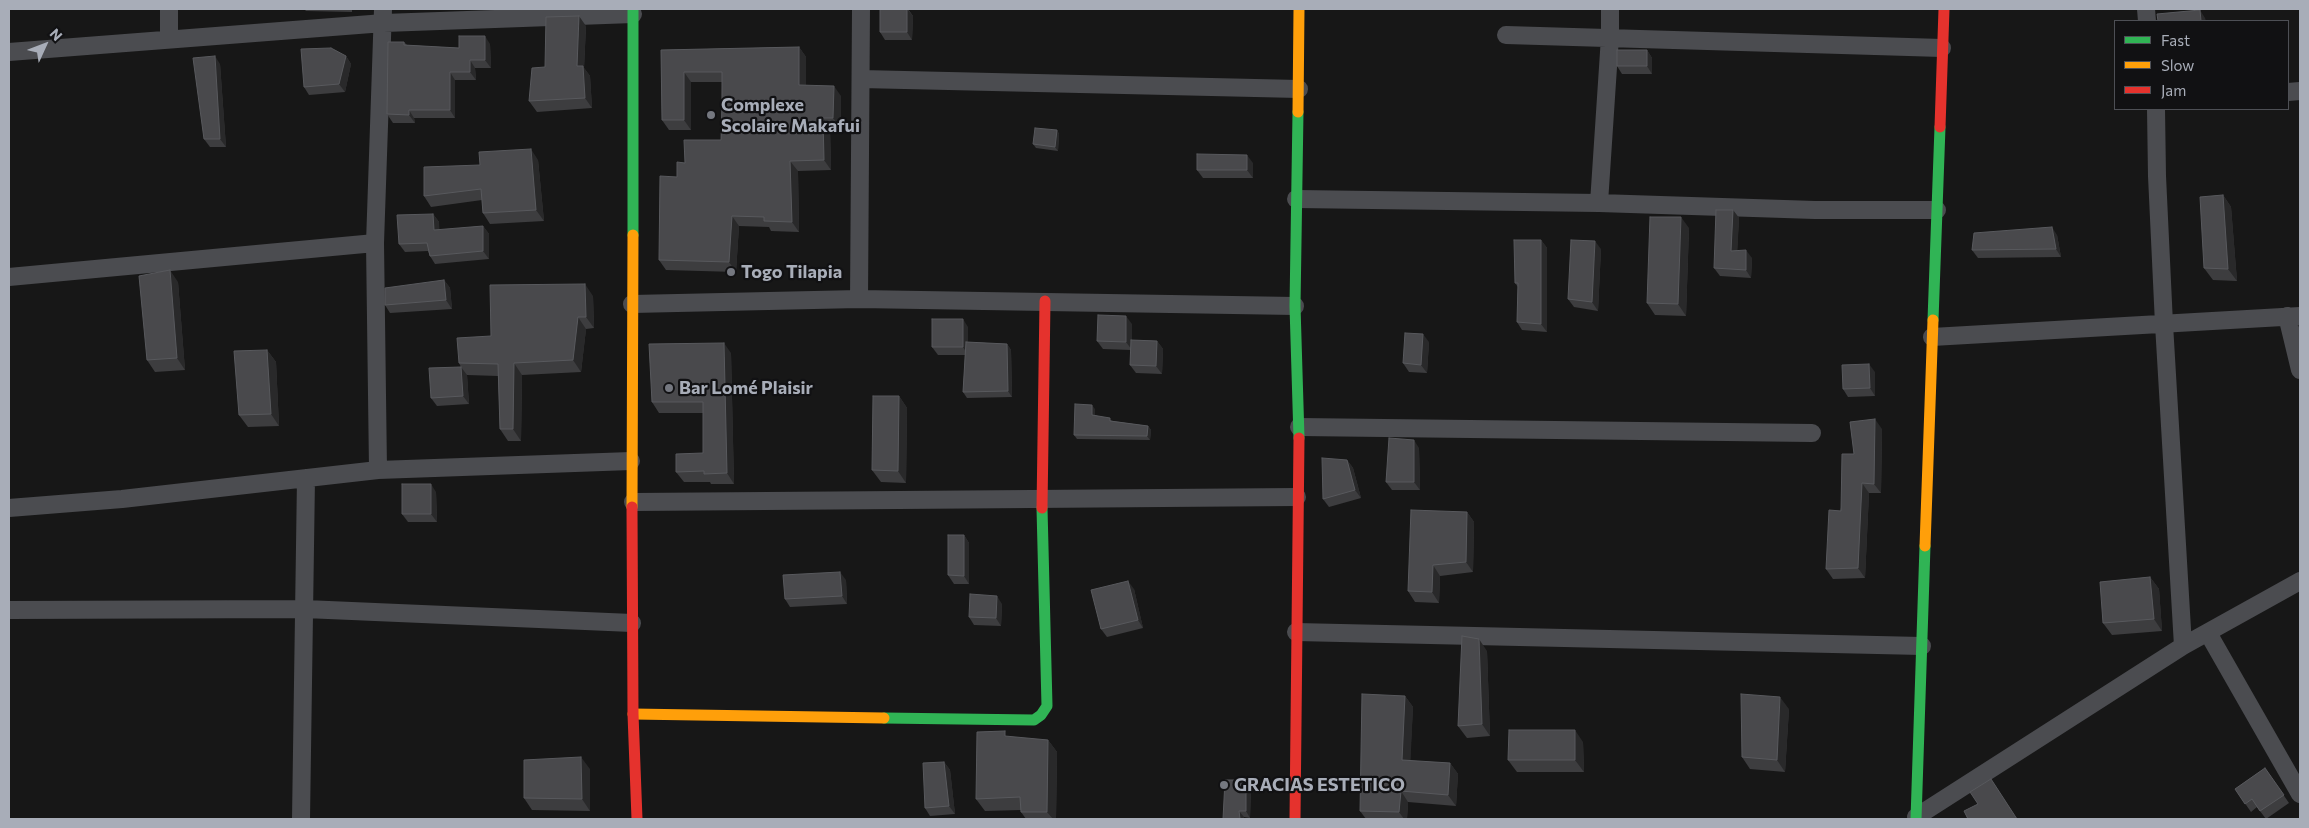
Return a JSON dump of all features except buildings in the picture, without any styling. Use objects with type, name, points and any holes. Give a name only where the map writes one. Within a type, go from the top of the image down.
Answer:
[{"type":"street","points":[[168,9],[169,39]]},
{"type":"street","points":[[859,299],[861,9]]},
{"type":"street","points":[[1294,819],[1299,427],[1295,306],[1299,9]]},
{"type":"street","points":[[1599,203],[1610,37],[1610,9]]},
{"type":"street","points":[[1916,818],[1944,9]]},
{"type":"street","points":[[9,52],[169,39],[384,16],[633,11],[631,461],[633,502],[633,714],[637,819]]},
{"type":"street","points":[[378,470],[375,243],[384,16]]},
{"type":"street","points":[[1506,35],[1942,48]]},
{"type":"street","points":[[861,79],[1299,89]]},
{"type":"street","points":[[2156,110],[2156,176],[2184,646]]},
{"type":"street","points":[[1296,200],[1599,203],[1815,210],[1937,210]]},
{"type":"street","points":[[9,277],[375,243]]},
{"type":"street","points":[[632,304],[859,299],[1295,306]]},
{"type":"street","points":[[633,714],[1034,720],[1041,715],[1047,706],[1042,500],[1045,301]]},
{"type":"street","points":[[1932,337],[2294,316],[2300,370]]},
{"type":"street","points":[[1299,427],[1812,433]]},
{"type":"street","points":[[9,508],[122,499],[378,470],[631,461]]},
{"type":"street","points":[[301,819],[306,478]]},
{"type":"street","points":[[633,502],[1042,500],[1297,496]]},
{"type":"street","points":[[1916,818],[2184,646],[2300,582]]},
{"type":"street","points":[[9,610],[257,611],[305,609],[632,623]]},
{"type":"street","points":[[1296,632],[1922,646]]},
{"type":"street","points":[[2208,633],[2300,794]]},
{"type":"traffic: fast","points":[[633,9],[633,235]]},
{"type":"traffic: fast","points":[[1298,112],[1295,306],[1299,438]]},
{"type":"traffic: fast","points":[[1933,320],[1940,127]]},
{"type":"traffic: fast","points":[[884,718],[1034,720],[1041,715],[1047,706],[1042,508]]},
{"type":"traffic: fast","points":[[1916,819],[1925,546]]},
{"type":"traffic: slow","points":[[1298,112],[1299,9]]},
{"type":"traffic: slow","points":[[632,507],[633,235]]},
{"type":"traffic: slow","points":[[1925,546],[1933,320]]},
{"type":"traffic: slow","points":[[633,714],[884,718]]},
{"type":"traffic: jam","points":[[1940,127],[1944,9]]},
{"type":"traffic: jam","points":[[1042,508],[1045,301]]},
{"type":"traffic: jam","points":[[1295,819],[1299,438]]},
{"type":"traffic: jam","points":[[632,507],[633,714],[637,819]]},
{"type":"place","name":"Complexe Scolaire Makafui","points":[[711,115]]},
{"type":"place","name":"Togo Tilapia","points":[[731,272]]},
{"type":"place","name":"Bar Lomé Plaisir","points":[[669,388]]},
{"type":"place","name":"GRACIAS ESTETICO","points":[[1224,785]]}]
